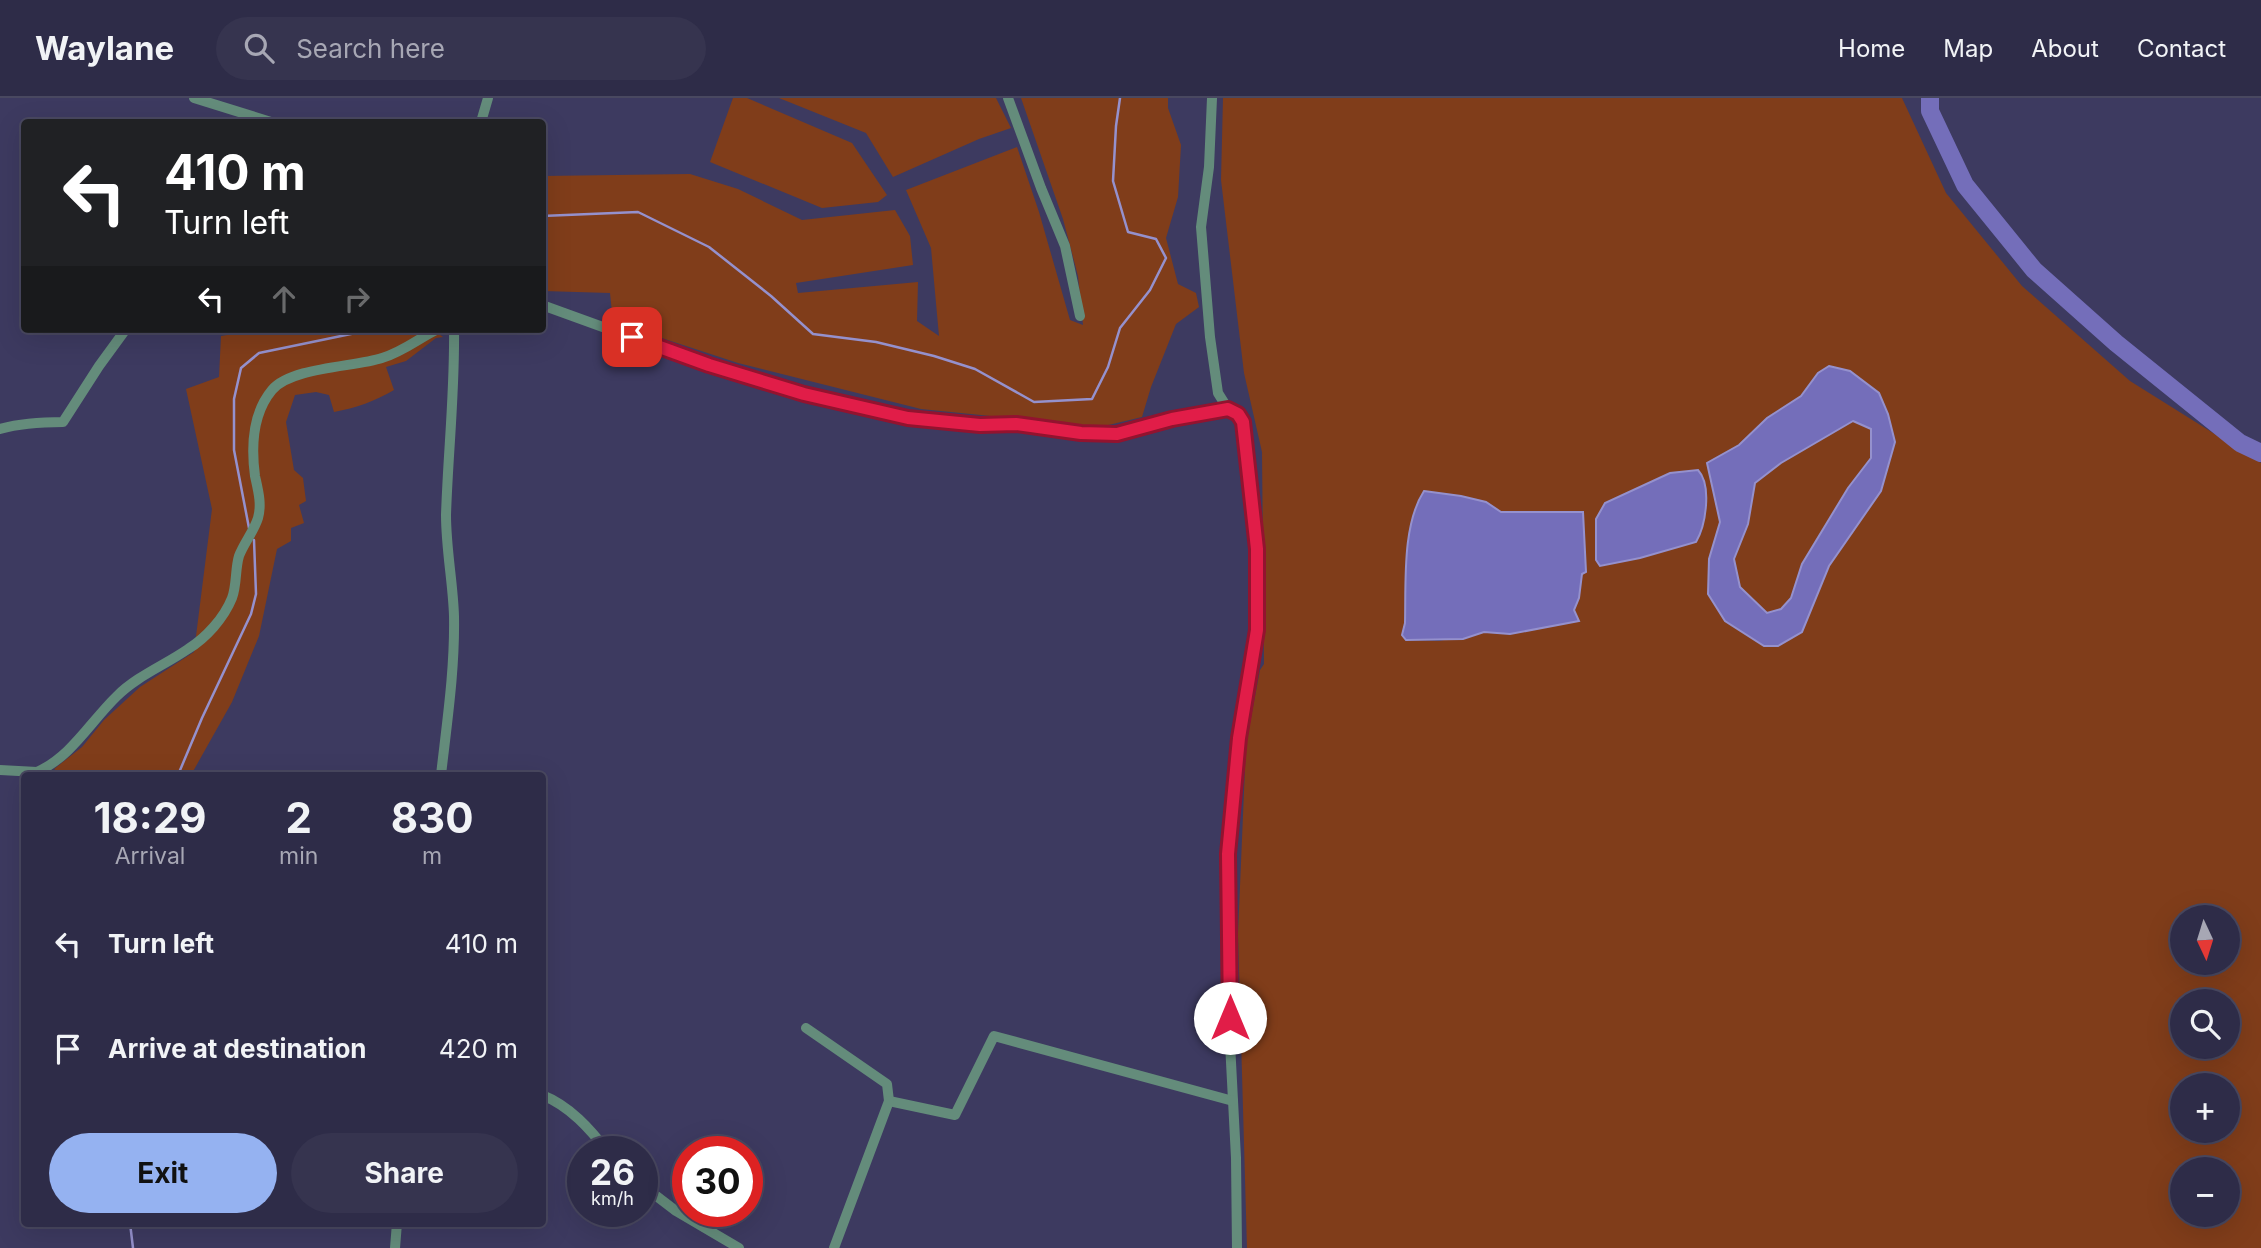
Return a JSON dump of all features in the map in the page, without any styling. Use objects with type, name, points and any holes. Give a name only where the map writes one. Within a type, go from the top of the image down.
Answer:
[{"type":"street","points":[[194,98],[251,119]]},
{"type":"street","points":[[482,119],[488,98]]},
{"type":"street","points":[[1008,98],[1065,246],[1080,316]]},
{"type":"street","points":[[1212,98],[1209,167],[1201,227],[1210,337],[1218,393],[1228,409],[1238,414],[1243,422],[1257,549],[1257,630],[1239,738],[1228,854],[1230,1043],[1236,1157],[1237,1248]]},
{"type":"street","points":[[546,306],[769,383],[855,407],[908,418],[980,425],[1016,424],[1081,433],[1117,434],[1172,419],[1228,409]]},
{"type":"street","points":[[0,429],[39,421],[63,422],[123,333]]},
{"type":"street","points":[[44,772],[77,742],[118,695],[153,669],[190,648],[216,624],[232,597],[239,558],[258,519],[260,501],[253,439],[258,414],[273,388],[293,377],[337,365],[380,359],[403,351],[430,333]]},
{"type":"street","points":[[441,772],[454,662],[454,613],[446,518],[455,370],[454,333]]},
{"type":"street","points":[[0,770],[21,772]]},
{"type":"street","points":[[806,1028],[887,1084],[889,1101],[834,1248]]},
{"type":"street","points":[[889,1101],[955,1115],[994,1036],[1233,1101]]},
{"type":"street","points":[[546,1096],[556,1100],[587,1125],[596,1136]]},
{"type":"street","points":[[658,1197],[676,1211],[739,1248]]},
{"type":"street","points":[[395,1248],[397,1227]]},
{"type":"shaded area","points":[[733,98],[747,98],[852,143],[887,195],[878,202],[822,208],[710,162]]},
{"type":"shaded area","points":[[779,98],[996,98],[1011,128],[979,139],[893,177],[866,133]]},
{"type":"shaded area","points":[[1021,98],[1168,98],[1168,108],[1181,145],[1178,197],[1166,238],[1178,284],[1196,293],[1199,307],[1176,324],[1142,417],[1100,427],[921,409],[738,363],[613,322],[610,293],[546,291],[546,176],[690,174],[738,189],[802,220],[895,210],[910,236],[913,265],[796,283],[798,293],[918,282],[917,321],[939,336],[931,248],[906,190],[1017,147],[1070,320],[1083,325],[1078,276],[1063,219]]},
{"type":"shaded area","points":[[1223,98],[1902,98],[1946,193],[2022,286],[2130,381],[2261,463],[2261,1248],[1247,1248],[1238,934],[1246,744],[1260,670],[1264,664],[1262,452],[1244,373],[1221,180]],"holes":[[[1818,373],[1895,442],[1881,491],[1829,566],[1802,632],[1778,646],[1764,646],[1725,621],[1709,559],[1720,522],[1708,463],[1739,445],[1767,418],[1801,396]],[[1424,491],[1486,502],[1501,512],[1583,512],[1582,581],[1574,610],[1510,634],[1484,632],[1439,641],[1406,640],[1402,635],[1405,623],[1409,540]],[[1702,532],[1696,542],[1600,566]]]},
{"type":"shaded area","points":[[240,333],[438,333],[443,337],[436,338],[406,361],[386,367],[394,390],[365,404],[334,412],[329,395],[316,392],[295,395],[286,422],[294,470],[303,478],[306,501],[299,505],[304,523],[291,528],[291,541],[277,549],[259,636],[232,702],[193,772],[58,772],[54,769],[82,747],[104,720],[140,687],[194,652],[212,509],[186,389],[219,377],[221,336]]},
{"type":"shaded area","points":[[1829,366],[1850,371],[1879,393],[1895,442],[1881,491],[1829,566],[1802,632],[1778,646],[1764,646],[1725,621],[1708,594],[1709,559],[1720,522],[1707,463],[1739,445],[1767,418],[1801,396],[1818,373]],"holes":[[[1853,421],[1871,429],[1871,458],[1848,488],[1802,564],[1791,598],[1781,609],[1767,613],[1740,587],[1734,559],[1748,524],[1755,483],[1781,463]]]},
{"type":"shaded area","points":[[1853,420],[1872,429],[1871,458],[1848,488],[1802,564],[1791,598],[1781,609],[1767,613],[1740,587],[1734,559],[1748,524],[1755,483],[1781,463]]},
{"type":"shaded area","points":[[1698,470],[1705,485],[1706,505],[1696,542],[1600,566],[1596,560],[1596,519],[1605,503],[1670,473]]},
{"type":"shaded area","points":[[1424,491],[1486,502],[1501,512],[1583,512],[1586,572],[1582,574],[1579,598],[1574,610],[1579,621],[1510,634],[1484,632],[1463,639],[1406,640],[1402,635],[1405,623],[1409,537],[1412,520]]},
{"type":"waterway","points":[[546,216],[638,212],[709,247],[771,296],[813,334],[876,342],[934,356],[975,369],[1034,402],[1092,399],[1108,367],[1120,328],[1150,290],[1166,258],[1156,239],[1128,232],[1113,181],[1120,98]]},
{"type":"waterway","points":[[1930,98],[1930,111],[1965,185],[2034,270],[2116,343],[2240,443],[2261,453]]},
{"type":"waterway","points":[[249,528],[234,450],[234,399],[241,368],[259,353],[356,333]]},
{"type":"waterway","points":[[179,772],[251,614],[256,594],[254,540]]},
{"type":"waterway","points":[[130,1227],[133,1248]]},
{"type":"route","points":[[632,337],[709,365],[804,394],[908,418],[980,425],[1016,424],[1081,433],[1117,434],[1209,411],[1228,409],[1238,414],[1243,422],[1257,549],[1257,630],[1239,738],[1228,854],[1230,1018]]}]
